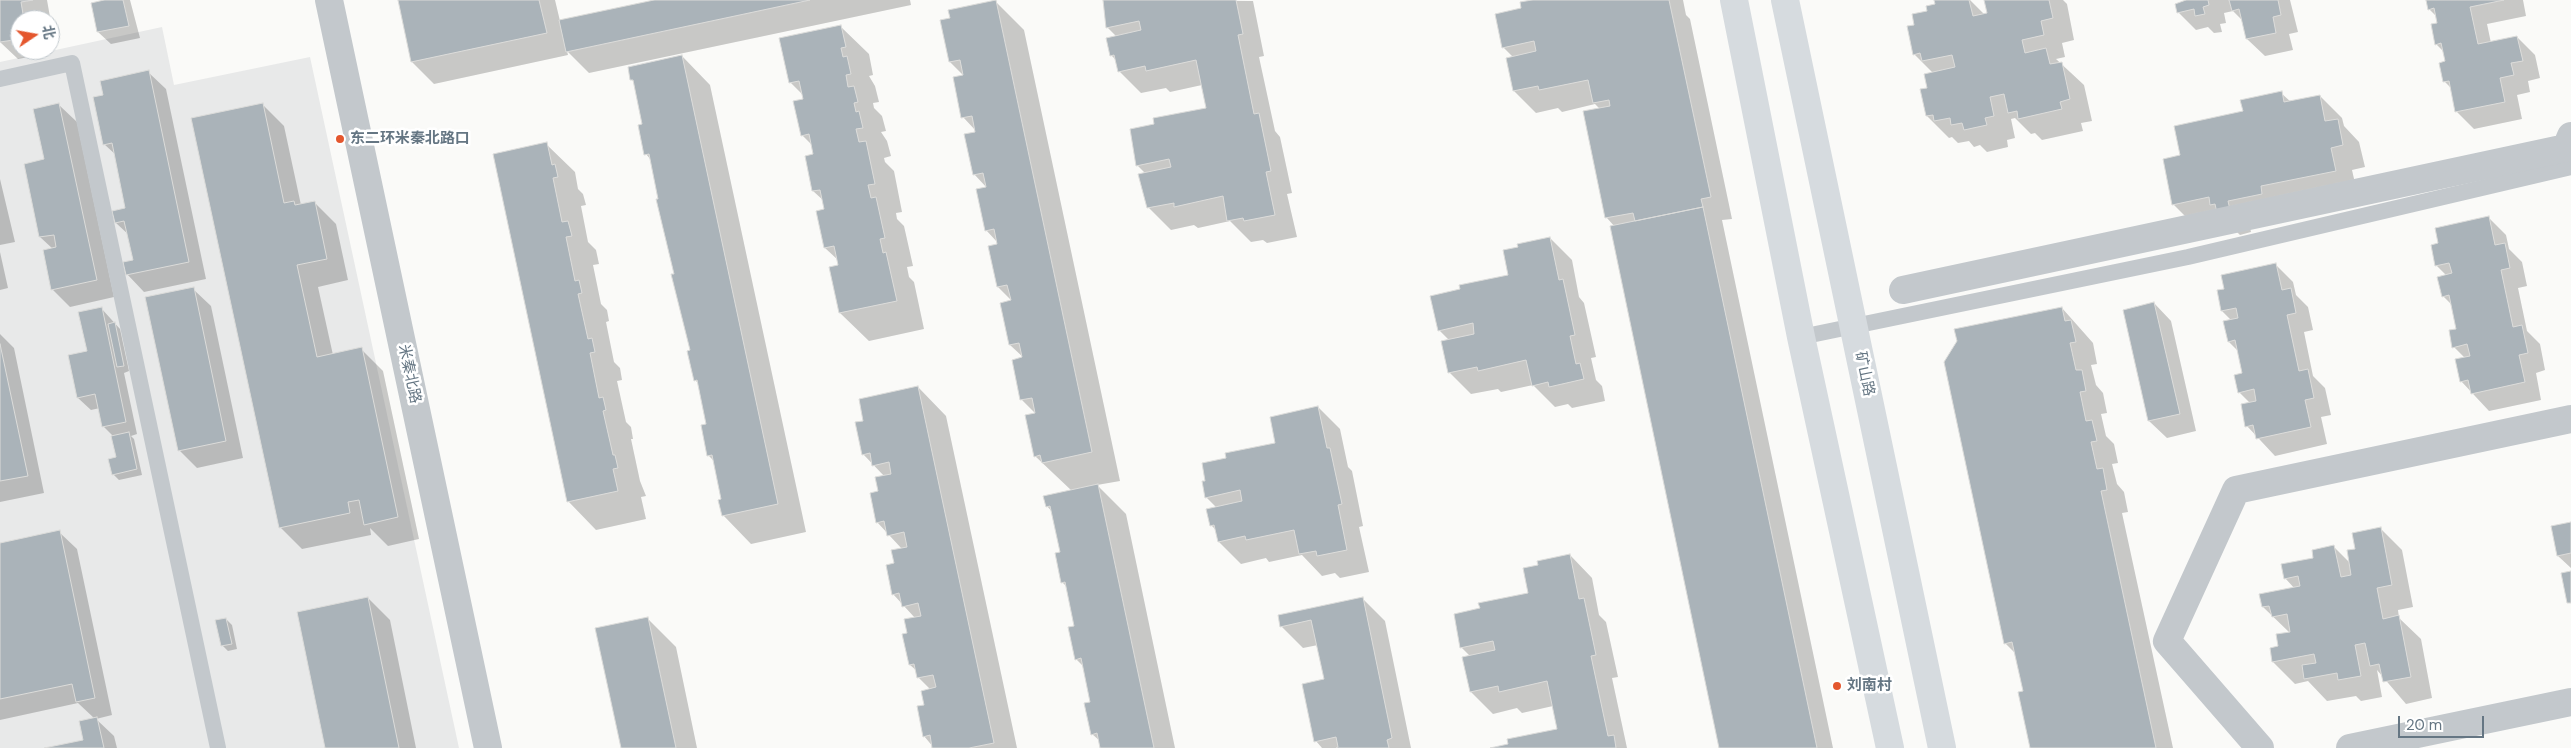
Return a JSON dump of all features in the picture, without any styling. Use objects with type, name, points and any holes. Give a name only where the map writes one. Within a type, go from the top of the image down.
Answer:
[{"type":"main road","points":[[1734,0],[1801,337],[1890,748]]},
{"type":"main road","name":"矿山路","points":[[1785,0],[1942,748]]},
{"type":"street","name":"米秦北路","points":[[329,0],[488,748]]},
{"type":"street","points":[[1903,290],[2566,148],[2571,136]]},
{"type":"street","points":[[2260,748],[2167,641],[2236,490],[2571,419]]},
{"type":"street","points":[[2350,748],[2571,702]]},
{"type":"lane","points":[[0,79],[72,63],[218,748]]},
{"type":"lane","points":[[1801,337],[1854,328],[2188,257],[2571,167]]},
{"type":"shaded area","points":[[162,27],[174,85],[310,57],[459,748],[0,748],[0,62],[10,60],[60,60],[60,49]]},
{"type":"building","points":[[0,0],[33,0],[21,2],[22,10],[10,10],[10,40],[0,42]]},
{"type":"building","points":[[104,0],[123,0],[129,26],[97,32],[91,3]]},
{"type":"building","points":[[398,0],[539,0],[547,33],[411,62]]},
{"type":"building","points":[[654,0],[810,0],[566,52],[559,20]]},
{"type":"building","points":[[996,0],[1092,452],[1042,463],[1040,455],[1034,457],[1025,415],[1035,413],[1032,398],[1020,400],[1012,360],[1022,357],[1019,343],[1009,345],[1000,303],[1011,300],[1007,285],[997,287],[988,246],[997,244],[994,229],[985,231],[976,189],[986,187],[983,173],[973,175],[964,134],[975,132],[972,116],[961,118],[953,77],[963,75],[960,60],[949,62],[940,20],[950,18],[948,10]]},
{"type":"building","points":[[1103,0],[1236,0],[1243,34],[1238,35],[1254,114],[1259,113],[1271,171],[1266,172],[1275,215],[1244,221],[1243,218],[1227,221],[1223,196],[1174,207],[1174,203],[1147,208],[1138,174],[1171,167],[1169,159],[1136,166],[1130,129],[1154,124],[1153,118],[1206,108],[1196,60],[1146,71],[1145,66],[1118,72],[1114,55],[1110,56],[1106,38],[1141,30],[1139,21],[1106,28]]},
{"type":"building","points":[[1532,0],[1669,0],[1711,197],[1701,199],[1703,207],[1635,221],[1633,213],[1605,218],[1583,111],[1610,106],[1609,100],[1593,103],[1588,80],[1539,90],[1538,86],[1513,91],[1506,58],[1536,51],[1534,41],[1502,48],[1495,14],[1521,8],[1520,2]]},
{"type":"building","points":[[1934,0],[1969,0],[1973,16],[1987,13],[1984,0],[2049,0],[2053,18],[2041,21],[2044,35],[2022,40],[2025,53],[2046,48],[2050,64],[2062,62],[2070,99],[2060,102],[2062,109],[2018,119],[2017,111],[2008,113],[2004,94],[1990,97],[1994,116],[1985,118],[1987,125],[1964,130],[1962,123],[1951,125],[1950,118],[1934,121],[1933,115],[1926,116],[1920,89],[1927,88],[1924,74],[1955,67],[1952,55],[1922,61],[1920,53],[1913,55],[1907,26],[1914,25],[1912,14],[1927,11],[1926,6],[1935,4]]},
{"type":"building","points":[[2186,0],[2208,0],[2209,5],[2203,7],[2205,14],[2195,16],[2194,9],[2177,13],[2175,4]]},
{"type":"building","points":[[2229,0],[2278,0],[2281,15],[2273,17],[2276,33],[2246,39],[2239,9],[2232,11]]},
{"type":"building","points":[[2426,0],[2504,0],[2470,7],[2478,44],[2517,36],[2523,61],[2511,63],[2514,75],[2500,78],[2505,102],[2455,112],[2449,81],[2443,82],[2439,63],[2445,61],[2441,43],[2435,45],[2431,24],[2437,23],[2434,8],[2428,10]]},
{"type":"building","points":[[841,25],[846,47],[841,48],[843,57],[847,56],[851,74],[846,75],[848,87],[854,86],[858,102],[854,103],[856,112],[859,111],[863,128],[856,129],[859,142],[866,141],[875,184],[868,185],[871,198],[876,197],[885,238],[880,239],[883,253],[886,252],[897,301],[839,313],[829,267],[838,265],[834,246],[824,248],[816,211],[824,209],[820,190],[812,191],[805,156],[813,154],[809,134],[801,136],[793,101],[803,99],[799,81],[789,83],[779,38]]},
{"type":"building","points":[[682,55],[778,504],[722,516],[718,500],[721,499],[712,455],[707,456],[701,425],[706,424],[697,380],[694,381],[687,351],[690,350],[671,274],[674,274],[656,199],[658,199],[649,154],[644,155],[638,125],[642,124],[633,80],[630,80],[628,67]]},
{"type":"building","points":[[149,70],[189,262],[126,275],[123,262],[133,260],[124,221],[115,223],[112,211],[125,208],[112,143],[103,145],[93,97],[103,95],[100,81]]},
{"type":"building","points":[[2282,91],[2284,102],[2320,95],[2325,121],[2338,119],[2343,145],[2331,148],[2336,171],[2261,186],[2262,194],[2228,201],[2230,210],[2217,213],[2215,204],[2210,205],[2209,197],[2172,205],[2163,159],[2180,155],[2174,126],[2243,111],[2240,100]]},
{"type":"building","points":[[59,103],[97,280],[51,290],[43,250],[56,247],[54,235],[39,237],[24,164],[44,159],[33,109]]},
{"type":"building","points":[[263,103],[284,203],[294,201],[295,205],[315,201],[327,259],[297,265],[317,357],[362,347],[398,517],[364,525],[359,500],[348,502],[350,513],[279,528],[191,118]]},
{"type":"building","points":[[547,142],[552,165],[555,164],[558,177],[553,178],[562,222],[568,221],[572,236],[566,237],[575,281],[579,280],[582,293],[578,294],[588,339],[592,338],[595,352],[590,353],[599,398],[603,397],[606,410],[603,411],[613,455],[615,455],[618,468],[613,469],[618,491],[567,502],[493,154]]},
{"type":"building","points":[[1703,207],[1817,748],[1719,748],[1610,226]]},
{"type":"building","points":[[2489,216],[2495,245],[2505,243],[2510,268],[2501,270],[2513,327],[2522,325],[2528,353],[2519,355],[2525,382],[2471,394],[2468,380],[2460,382],[2455,359],[2470,356],[2467,344],[2452,348],[2449,330],[2456,329],[2449,295],[2442,297],[2437,277],[2452,273],[2449,263],[2435,266],[2431,245],[2438,243],[2435,228]]},
{"type":"building","points":[[1550,237],[1559,280],[1563,279],[1575,335],[1570,336],[1576,364],[1580,363],[1584,379],[1549,387],[1548,382],[1532,386],[1526,360],[1478,371],[1477,367],[1448,373],[1441,341],[1474,334],[1473,323],[1438,331],[1430,296],[1460,289],[1459,285],[1508,275],[1503,250],[1518,247],[1517,244]]},
{"type":"building","points":[[2276,263],[2282,290],[2291,288],[2296,313],[2287,315],[2299,371],[2308,369],[2314,398],[2305,400],[2311,427],[2256,439],[2253,425],[2245,427],[2241,404],[2256,401],[2254,389],[2238,393],[2234,375],[2242,373],[2235,340],[2228,342],[2223,321],[2238,318],[2236,308],[2221,311],[2217,290],[2224,289],[2221,275]]},
{"type":"building","points":[[194,287],[226,441],[178,451],[145,297]]},
{"type":"building","points":[[2154,302],[2180,414],[2148,421],[2123,310]]},
{"type":"building","points":[[102,307],[126,422],[102,427],[95,394],[77,398],[68,355],[87,351],[78,312]]},
{"type":"building","points":[[2062,307],[2065,321],[2071,320],[2076,342],[2070,343],[2076,370],[2082,370],[2086,391],[2080,392],[2086,421],[2092,420],[2097,441],[2091,442],[2097,469],[2103,468],[2107,490],[2101,491],[2156,748],[2030,748],[2018,692],[2023,691],[2012,642],[2004,644],[1944,362],[1957,341],[1954,329]]},
{"type":"building","points":[[115,322],[124,366],[117,367],[108,324]]},
{"type":"building","points":[[0,344],[28,476],[0,481]]},
{"type":"building","points":[[918,386],[994,743],[969,748],[932,748],[930,735],[923,737],[917,706],[924,705],[921,691],[936,687],[933,675],[917,678],[914,664],[909,665],[902,634],[907,633],[904,619],[921,616],[918,603],[902,607],[899,593],[892,595],[886,565],[894,563],[891,550],[907,547],[904,532],[887,536],[884,521],[876,523],[870,493],[878,491],[875,477],[891,474],[889,462],[872,466],[870,453],[862,455],[855,422],[863,421],[859,399]]},
{"type":"building","points":[[1318,406],[1327,448],[1330,448],[1342,504],[1338,505],[1347,550],[1317,556],[1316,551],[1299,554],[1294,530],[1246,540],[1245,536],[1218,542],[1214,525],[1210,526],[1206,509],[1242,501],[1240,490],[1205,498],[1202,481],[1205,481],[1202,463],[1226,458],[1225,453],[1275,443],[1270,417]]},
{"type":"building","points":[[129,432],[137,469],[112,475],[108,459],[116,457],[111,436]]},
{"type":"building","points":[[1098,484],[1154,748],[1100,748],[1097,733],[1091,735],[1084,703],[1090,702],[1081,658],[1075,660],[1068,627],[1074,626],[1065,582],[1061,583],[1055,553],[1060,552],[1050,506],[1046,507],[1043,496]]},
{"type":"building","points":[[2571,522],[2571,553],[2557,556],[2551,526]]},
{"type":"building","points":[[2381,527],[2392,585],[2377,588],[2383,619],[2399,615],[2411,677],[2383,682],[2379,664],[2370,666],[2365,643],[2355,645],[2361,676],[2338,680],[2337,673],[2304,679],[2302,665],[2316,663],[2314,654],[2272,662],[2270,648],[2278,646],[2276,634],[2290,632],[2287,614],[2272,617],[2269,606],[2262,607],[2259,594],[2300,586],[2298,576],[2284,579],[2281,564],[2313,558],[2312,550],[2334,545],[2341,577],[2351,575],[2347,550],[2355,549],[2352,533]]},
{"type":"building","points":[[60,530],[95,698],[76,702],[72,684],[0,699],[0,543]]},
{"type":"building","points":[[1570,554],[1579,599],[1584,598],[1596,655],[1591,656],[1608,736],[1614,735],[1616,748],[1490,748],[1508,744],[1507,739],[1557,729],[1547,681],[1499,692],[1498,686],[1470,692],[1462,657],[1495,650],[1493,641],[1460,648],[1454,614],[1480,608],[1478,603],[1528,593],[1523,568],[1538,565],[1537,561]]},
{"type":"building","points":[[2571,571],[2571,603],[2567,603],[2561,573]]},
{"type":"building","points":[[368,597],[399,748],[325,748],[297,612]]},
{"type":"building","points":[[1363,597],[1392,738],[1387,740],[1389,748],[1336,748],[1338,747],[1336,737],[1314,742],[1302,684],[1324,679],[1311,620],[1280,627],[1278,615]]},
{"type":"building","points":[[648,617],[676,748],[621,748],[595,628]]},
{"type":"building","points":[[226,618],[232,644],[221,646],[215,620]]},
{"type":"building","points":[[97,717],[104,748],[44,748],[83,740],[79,721]]},
{"type":"place","name":"东二环米秦北路口","points":[[340,139]]},
{"type":"place","name":"刘南村","points":[[1837,686]]}]
